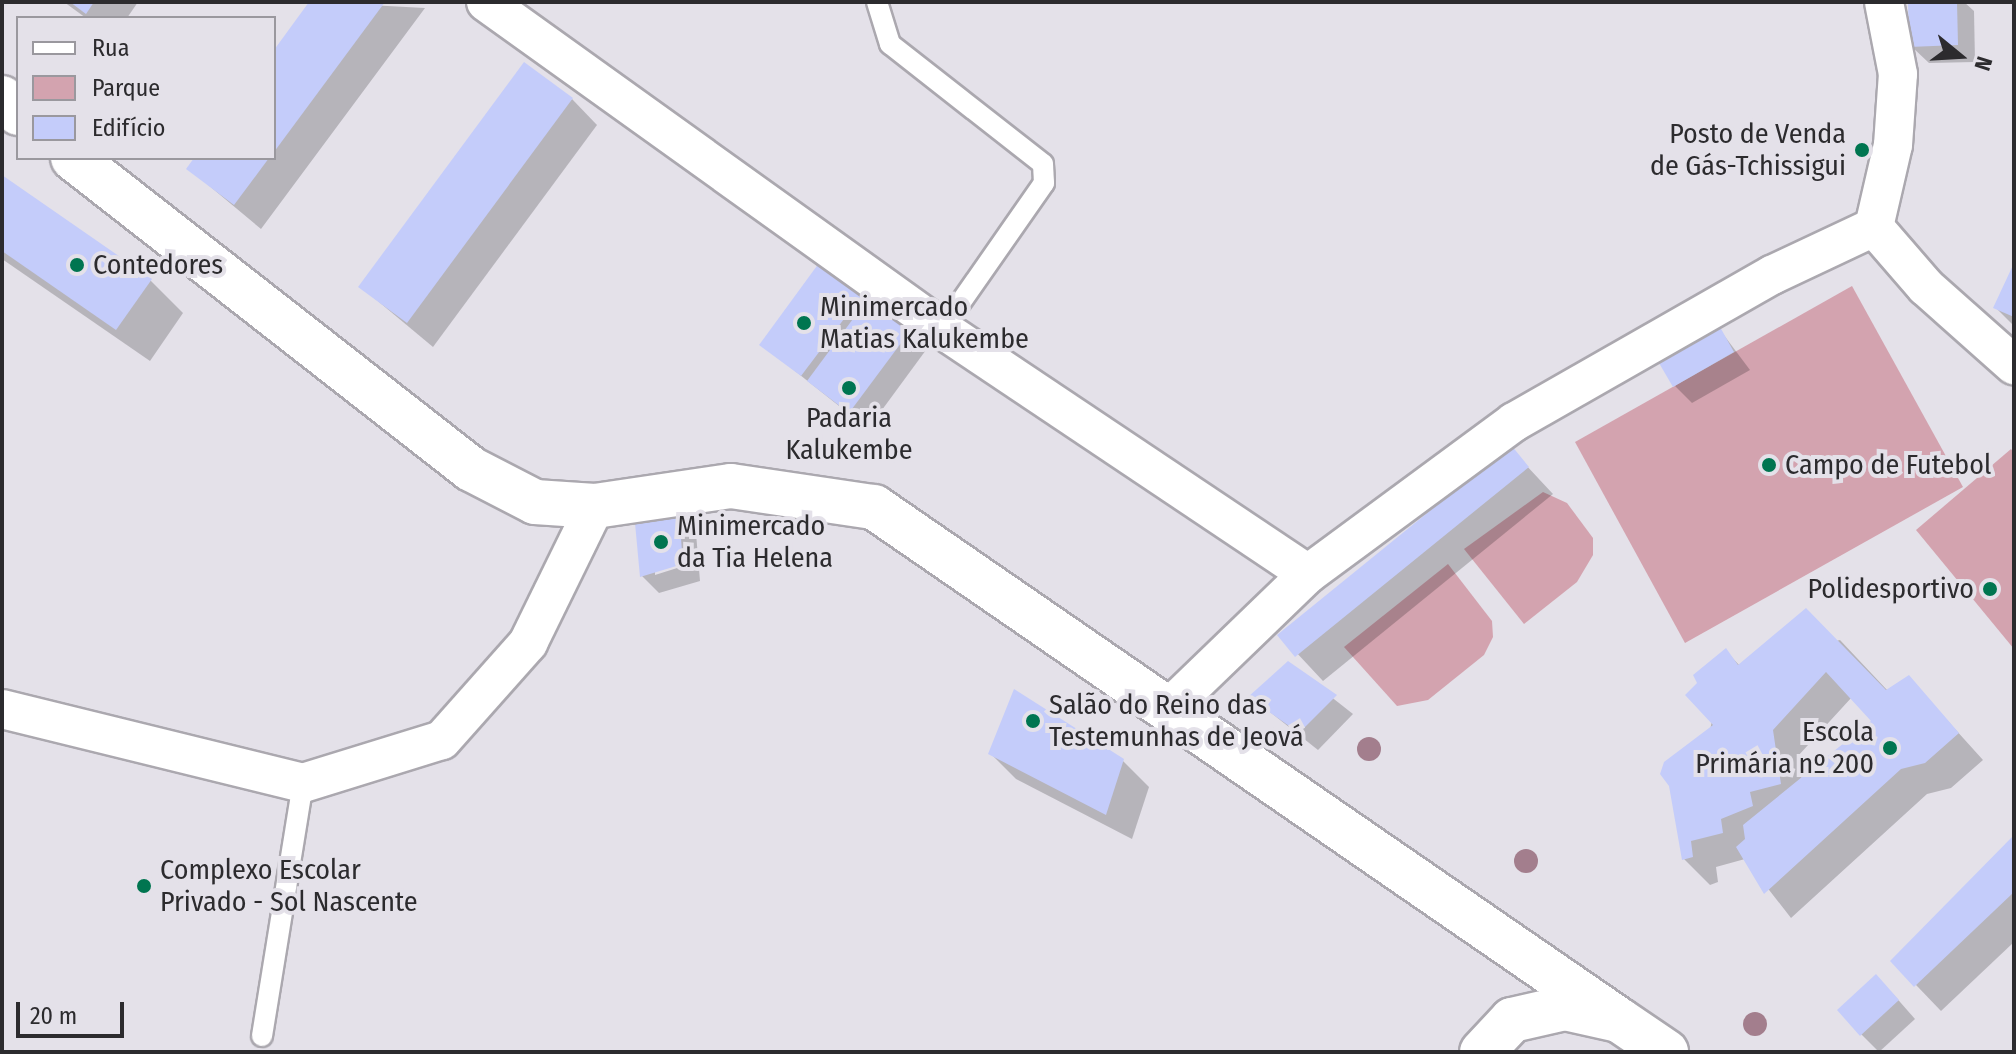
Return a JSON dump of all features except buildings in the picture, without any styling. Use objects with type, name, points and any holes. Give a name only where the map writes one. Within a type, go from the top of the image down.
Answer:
[{"type":"street","points":[[1874,227],[1893,145],[1898,74],[1884,2]]},
{"type":"street","points":[[490,3],[942,329],[1308,574]]},
{"type":"street","points":[[76,160],[471,469],[535,502],[595,506],[731,486],[874,507],[1666,1052]]},
{"type":"street","points":[[1874,227],[1926,287],[2014,365]]},
{"type":"street","points":[[1167,710],[1308,574],[1514,422],[1772,275],[1874,227]]},
{"type":"street","points":[[2,709],[303,783],[442,740],[528,643],[595,506]]},
{"type":"street","points":[[1482,1052],[1512,1020],[1565,1008],[1619,1020]]},
{"type":"lane","points":[[877,2],[890,44],[1043,164],[1044,183],[942,329]]},
{"type":"lane","points":[[262,1036],[303,783]]},
{"type":"green space","name":"Campo de Futebol","points":[[1852,286],[1963,487],[1685,643],[1575,442]]},
{"type":"green space","name":"Polidesportivo","points":[[2011,449],[2014,453],[2014,649],[1916,530]]},
{"type":"green space","points":[[1543,492],[1567,503],[1593,538],[1593,555],[1577,582],[1524,624],[1464,549]]},
{"type":"green space","points":[[1448,564],[1492,621],[1493,637],[1484,655],[1428,700],[1397,706],[1344,647]]},
{"type":"place","name":"Posto de Venda de Gás-Tchissigui","points":[[1862,150]]},
{"type":"place","name":"Contedores","points":[[77,265]]},
{"type":"place","name":"Minimercado Matias Kalukembe","points":[[804,323]]},
{"type":"place","name":"Padaria Kalukembe","points":[[849,388]]},
{"type":"place","name":"Campo de Futebol","points":[[1769,465]]},
{"type":"place","name":"Minimercado da Tia Helena","points":[[661,542]]},
{"type":"place","name":"Polidesportivo","points":[[1990,589]]},
{"type":"place","name":"Salão do Reino das Testemunhas de Jeová","points":[[1033,721]]},
{"type":"place","name":"Escola Primária nº 200","points":[[1890,748]]},
{"type":"place","name":"Complexo Escolar Privado - Sol Nascente","points":[[144,886]]}]
